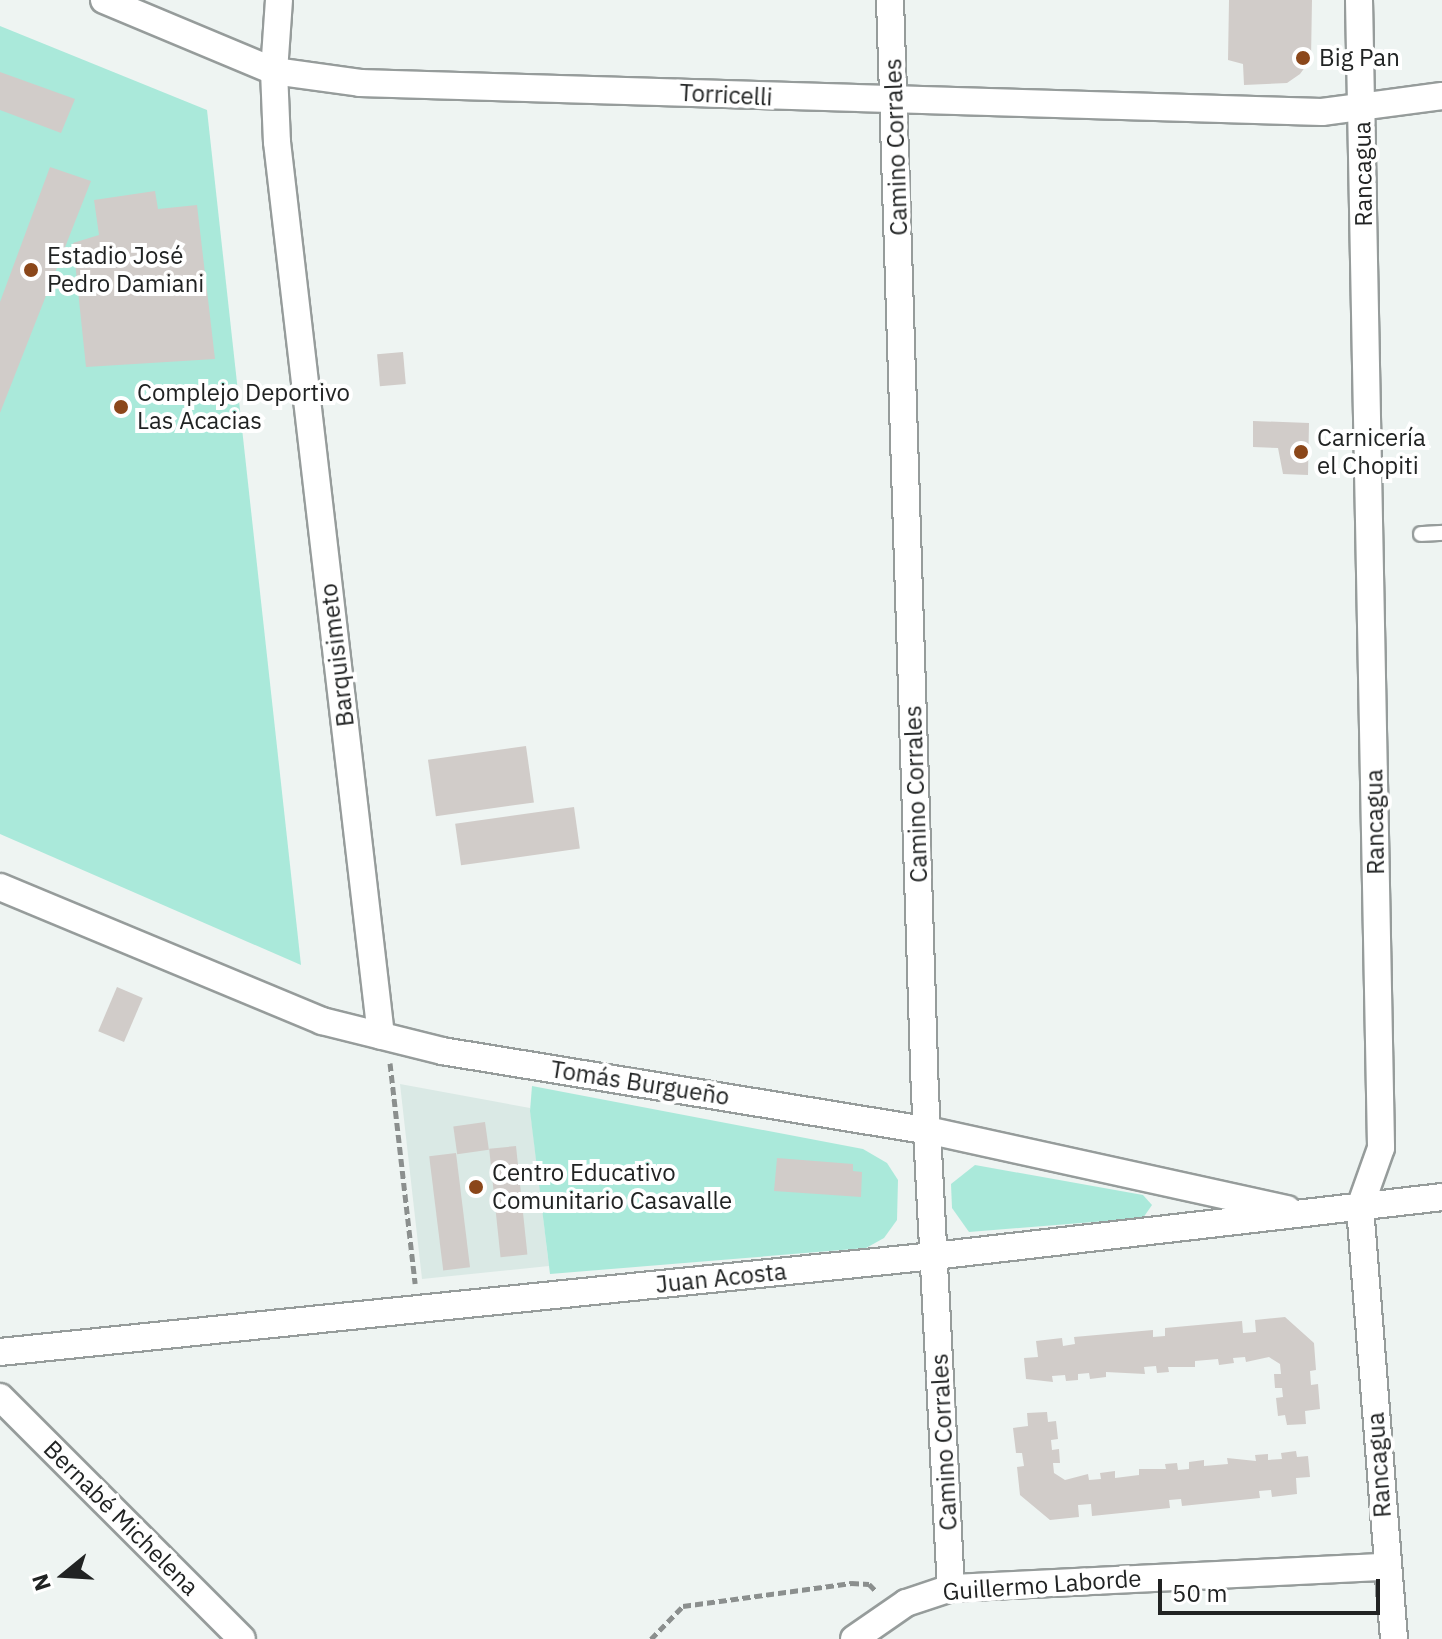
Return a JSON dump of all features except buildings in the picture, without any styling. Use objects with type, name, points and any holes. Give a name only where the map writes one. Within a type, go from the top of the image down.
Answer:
[{"type":"street","name":"Torricelli","points":[[104,0],[274,71],[360,83],[788,98],[896,96],[1322,112],[1442,96]]},
{"type":"street","name":"Barquisimeto","points":[[279,0],[274,71],[277,142],[381,1036]]},
{"type":"street","name":"Camino Corrales","points":[[890,0],[896,96],[927,1130],[951,1588]]},
{"type":"street","name":"Rancagua","points":[[1359,0],[1381,1148],[1360,1207],[1394,1639]]},
{"type":"street","name":"Tomás Burgueño","points":[[0,887],[322,1021],[381,1036],[442,1051],[927,1130],[1300,1212]]},
{"type":"street","name":"Juan Acosta","points":[[0,1352],[934,1256],[1442,1197]]},
{"type":"street","name":"Bernabé Michelena","points":[[0,1397],[240,1638]]},
{"type":"street","name":"Guillermo Laborde","points":[[854,1639],[895,1610],[951,1588],[1387,1567]]},
{"type":"lane","points":[[1421,534],[1442,533]]},
{"type":"path","points":[[381,1036],[391,1066],[420,1309]]},
{"type":"path","points":[[651,1639],[683,1606],[851,1583],[869,1584],[895,1610]]},
{"type":"shaded area","name":"Centro Educativo Comunitario Casavalle","points":[[400,1084],[530,1108],[549,1266],[422,1279]]},
{"type":"green space","name":"Complejo Deportivo Las Acacias","points":[[0,26],[207,110],[301,965],[0,834]]},
{"type":"green space","points":[[532,1086],[863,1149],[887,1163],[898,1180],[897,1220],[884,1238],[866,1248],[550,1274],[530,1111]]},
{"type":"green space","points":[[975,1165],[1143,1195],[1152,1205],[1143,1218],[969,1232],[952,1208],[951,1184]]},
{"type":"place","name":"Big Pan","points":[[1303,58]]},
{"type":"place","name":"Estadio José Pedro Damiani","points":[[31,270]]},
{"type":"place","name":"Complejo Deportivo Las Acacias","points":[[121,407]]},
{"type":"place","name":"Carnicería el Chopiti","points":[[1301,452]]},
{"type":"place","name":"Centro Educativo Comunitario Casavalle","points":[[476,1187]]}]
